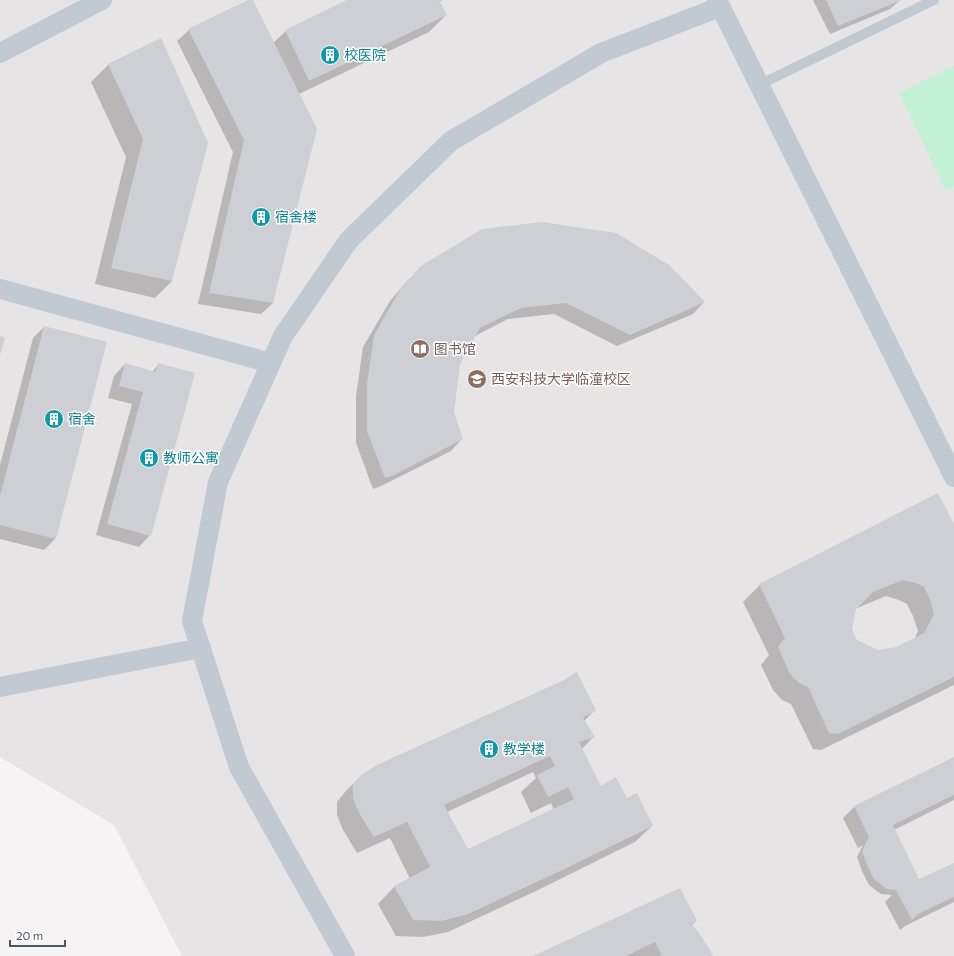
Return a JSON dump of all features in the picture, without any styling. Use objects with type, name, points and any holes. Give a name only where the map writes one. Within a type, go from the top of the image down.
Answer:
[{"type":"street","points":[[0,53],[102,0]]},
{"type":"street","points":[[345,956],[239,767],[192,621],[218,482],[283,336],[349,240],[451,141],[601,53],[719,3],[954,477]]},
{"type":"street","points":[[0,289],[271,362]]},
{"type":"street","points":[[0,687],[201,648]]},
{"type":"lane","points":[[759,85],[934,0]]},
{"type":"shaded area","name":"西安科技大学临潼校区","points":[[0,0],[954,0],[954,956],[182,956],[114,825],[0,757]]},
{"type":"green space","points":[[954,66],[954,187],[946,191],[899,93]]},
{"type":"building","name":"宿舍楼","points":[[248,0],[253,0],[317,129],[273,303],[209,293],[244,140],[188,29]]},
{"type":"building","name":"校医院","points":[[347,0],[439,0],[447,15],[309,81],[285,30]]},
{"type":"building","points":[[826,0],[902,0],[838,26]]},
{"type":"building","points":[[161,38],[208,143],[172,281],[111,268],[143,139],[108,64]]},
{"type":"building","name":"图书馆","points":[[542,222],[616,233],[669,265],[705,302],[630,335],[566,303],[521,308],[480,328],[460,364],[454,412],[463,439],[394,475],[385,478],[367,431],[367,384],[374,335],[401,288],[421,266],[482,229]]},
{"type":"building","name":"宿舍","points":[[44,326],[107,342],[56,539],[0,525],[0,496]]},
{"type":"building","points":[[0,336],[5,338],[0,355]]},
{"type":"building","name":"教师公寓","points":[[125,363],[156,372],[158,363],[195,373],[151,536],[107,524],[143,392],[119,386]]},
{"type":"building","points":[[938,493],[954,524],[954,677],[838,734],[829,733],[808,687],[799,683],[790,674],[778,647],[785,638],[759,584]],"holes":[[[903,580],[916,583],[924,587],[930,599],[934,614],[924,633],[896,647],[878,650],[857,640],[852,630],[856,609],[873,592]]]},
{"type":"building","points":[[577,672],[596,710],[583,718],[595,737],[579,742],[601,786],[616,777],[627,798],[637,793],[653,826],[466,915],[441,921],[413,920],[394,886],[430,867],[407,822],[374,837],[359,813],[353,798],[353,784],[362,774],[377,765],[564,680]],"holes":[[[550,756],[555,766],[537,775],[548,797],[568,787],[574,799],[468,849],[444,805]]]},
{"type":"building","points":[[954,757],[954,795],[893,825],[919,879],[954,863],[954,897],[918,914],[912,920],[896,890],[887,889],[874,879],[862,851],[869,837],[854,806]]},
{"type":"building","points":[[680,888],[697,921],[691,924],[699,933],[713,956],[662,956],[655,942],[626,956],[533,956]]},
{"type":"place","name":"校医院","points":[[330,55]]},
{"type":"place","name":"宿舍楼","points":[[261,217]]},
{"type":"place","name":"图书馆","points":[[420,349]]},
{"type":"place","name":"西安科技大学临潼校区","points":[[477,379]]},
{"type":"place","name":"宿舍","points":[[54,419]]},
{"type":"place","name":"教师公寓","points":[[149,458]]},
{"type":"place","name":"教学楼","points":[[489,749]]}]
